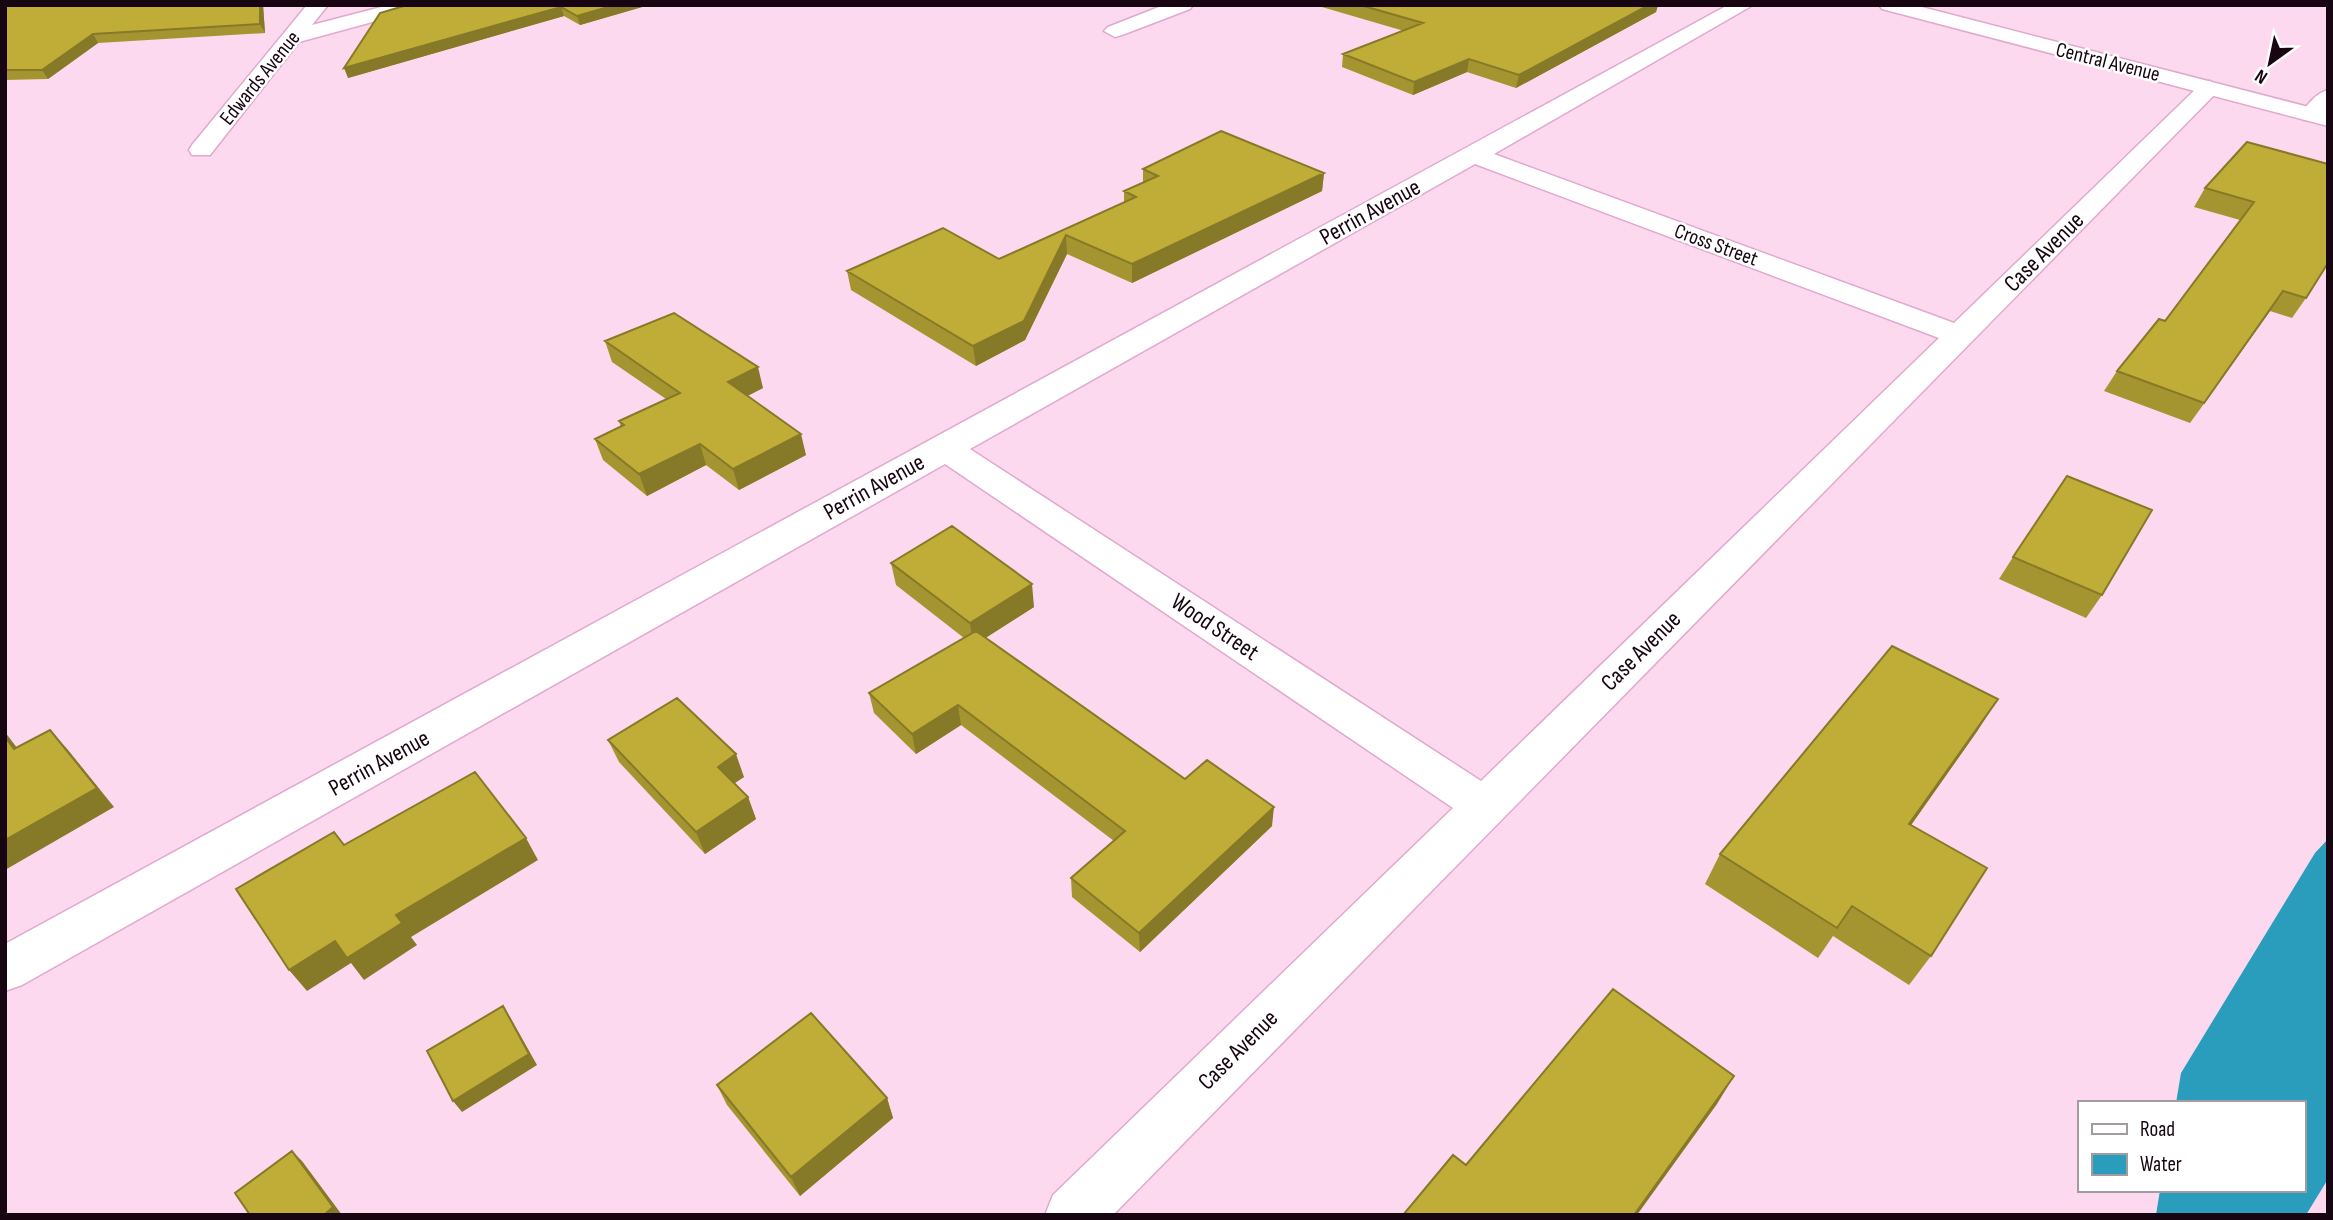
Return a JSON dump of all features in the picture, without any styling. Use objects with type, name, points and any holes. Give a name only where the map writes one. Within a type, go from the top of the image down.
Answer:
[{"type":"street","name":"Edwards Avenue","points":[[201,150],[318,5]]},
{"type":"street","points":[[293,37],[412,5]]},
{"type":"street","points":[[1115,31],[1183,5]]},
{"type":"street","name":"Perrin Avenue","points":[[5,969],[1743,5]]},
{"type":"street","name":"Central Avenue","points":[[1889,5],[2210,88],[2323,110]]},
{"type":"street","name":"Case Avenue","points":[[1073,1215],[2210,88]]},
{"type":"street","name":"Cross Street","points":[[1473,155],[1959,335]]},
{"type":"street","name":"Wood Street","points":[[945,448],[1485,806]]},
{"type":"water","points":[[2328,839],[2328,1179],[2306,1215],[2156,1215],[2160,1192],[2305,1192],[2305,1101],[2176,1101],[2181,1073],[2315,853]]},
{"type":"building","points":[[5,5],[260,5],[260,24],[93,34],[42,70],[5,70]]},
{"type":"building","points":[[407,5],[615,5],[577,16],[561,7],[344,68],[380,13]]},
{"type":"building","points":[[1360,5],[1649,5],[1519,75],[1469,59],[1414,82],[1343,54],[1423,23]]},
{"type":"building","points":[[1221,131],[1324,173],[1132,264],[1066,235],[1024,321],[973,346],[847,271],[943,228],[999,259],[1136,197],[1124,191],[1158,176],[1143,169]]},
{"type":"building","points":[[2247,142],[2328,164],[2328,263],[2306,298],[2283,291],[2204,403],[2117,371],[2159,319],[2165,321],[2254,202],[2205,188]]},
{"type":"building","points":[[674,313],[758,367],[728,382],[801,434],[733,469],[700,444],[639,474],[595,439],[624,425],[619,421],[680,393],[605,341]]},
{"type":"building","points":[[2067,476],[2152,510],[2102,595],[2013,557]]},
{"type":"building","points":[[952,526],[1032,584],[970,623],[891,563]]},
{"type":"building","points":[[976,631],[1185,779],[1207,760],[1274,807],[1139,933],[1071,878],[1125,831],[958,705],[912,734],[869,693]]},
{"type":"building","points":[[1892,646],[1998,699],[1909,824],[1987,868],[1931,956],[1852,906],[1837,928],[1720,854]]},
{"type":"building","points":[[677,698],[736,754],[718,767],[748,797],[696,832],[608,740]]},
{"type":"building","points":[[50,730],[97,788],[5,840],[5,737],[14,749]]},
{"type":"building","points":[[475,772],[526,838],[396,915],[402,923],[347,958],[335,941],[289,970],[236,889],[334,832],[344,845]]},
{"type":"building","points":[[1613,989],[1734,1076],[1634,1215],[1403,1215],[1453,1155],[1466,1165]]},
{"type":"building","points":[[503,1006],[529,1054],[453,1101],[427,1051]]},
{"type":"building","points":[[811,1013],[887,1098],[791,1177],[717,1085]]},
{"type":"building","points":[[292,1151],[333,1207],[324,1215],[250,1215],[235,1193]]}]
